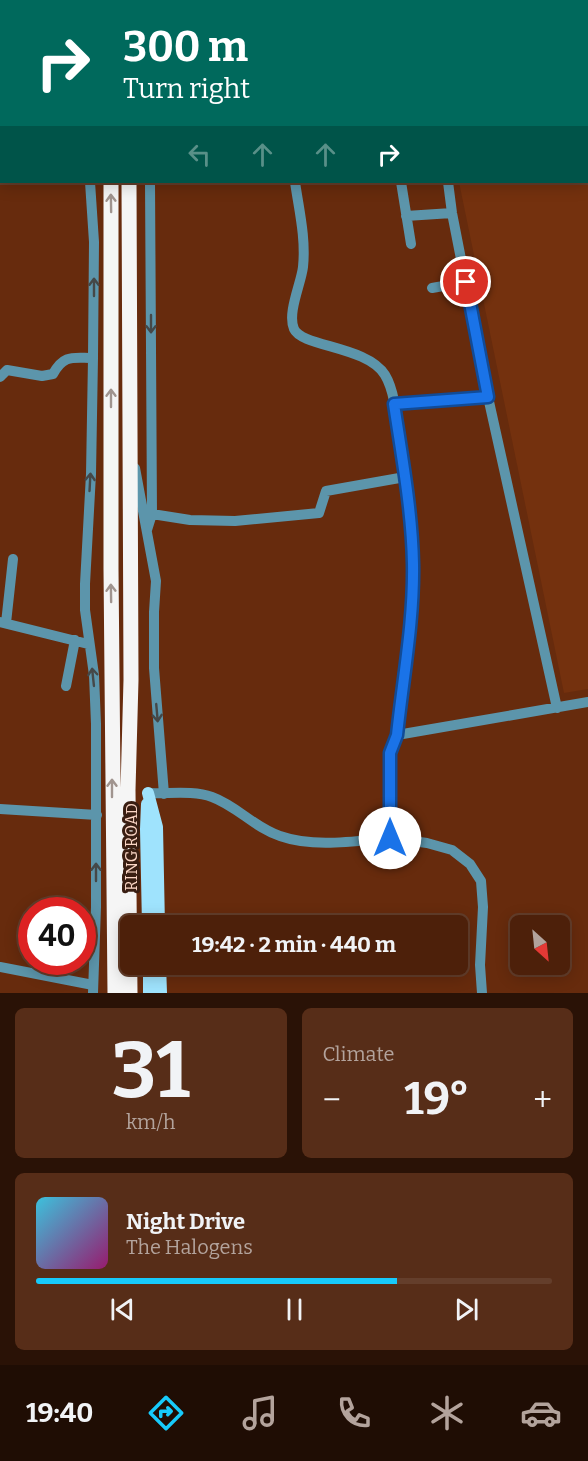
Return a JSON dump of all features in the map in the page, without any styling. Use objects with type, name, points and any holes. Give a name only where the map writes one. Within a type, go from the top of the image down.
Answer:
[{"type":"highway","points":[[111,183],[111,569],[115,993]]},
{"type":"highway","points":[[129,183],[130,993]]},
{"type":"main road","points":[[128,790],[148,793]]},
{"type":"main road","name":"RING ROAD","points":[[148,793],[146,828],[148,915]]},
{"type":"main road","name":"RING ROAD","points":[[148,793],[157,827],[159,915]]},
{"type":"main road","points":[[148,975],[149,993]]},
{"type":"main road","points":[[160,975],[160,993]]},
{"type":"street","points":[[0,967],[93,989],[97,815],[95,705],[94,675],[88,644],[85,584],[91,474],[93,358],[94,242],[90,183]]},
{"type":"street","points":[[147,530],[152,514],[150,183]]},
{"type":"street","points":[[295,183],[304,241],[303,268],[293,311],[294,328],[300,337],[348,350],[375,363],[385,375],[394,404],[405,477],[413,563],[412,600],[397,735],[390,753],[390,838]]},
{"type":"street","points":[[401,183],[411,244]]},
{"type":"street","points":[[448,183],[488,397],[557,708]]},
{"type":"street","points":[[406,216],[452,213]]},
{"type":"street","points":[[432,288],[466,282]]},
{"type":"street","points":[[0,377],[7,370],[42,376],[53,374],[60,362],[68,358],[93,358]]},
{"type":"street","points":[[394,404],[488,397]]},
{"type":"street","points":[[130,447],[156,581],[154,668],[164,794]]},
{"type":"street","points":[[152,514],[190,520],[235,521],[319,513],[326,491],[405,477]]},
{"type":"street","points":[[13,559],[3,622],[88,644]]},
{"type":"street","points":[[66,686],[75,640]]},
{"type":"street","points":[[397,735],[588,702]]},
{"type":"street","points":[[148,793],[210,796],[278,836],[299,841],[350,842],[390,838],[427,843],[452,850],[470,864],[481,880],[483,907],[480,965],[483,993]]},
{"type":"street","points":[[0,809],[97,815]]},
{"type":"shaded area","points":[[459,183],[588,183],[588,689],[564,693]]},
{"type":"route","points":[[390,838],[390,753],[397,735],[412,600],[413,563],[407,494],[394,404],[488,397],[466,282]]}]
